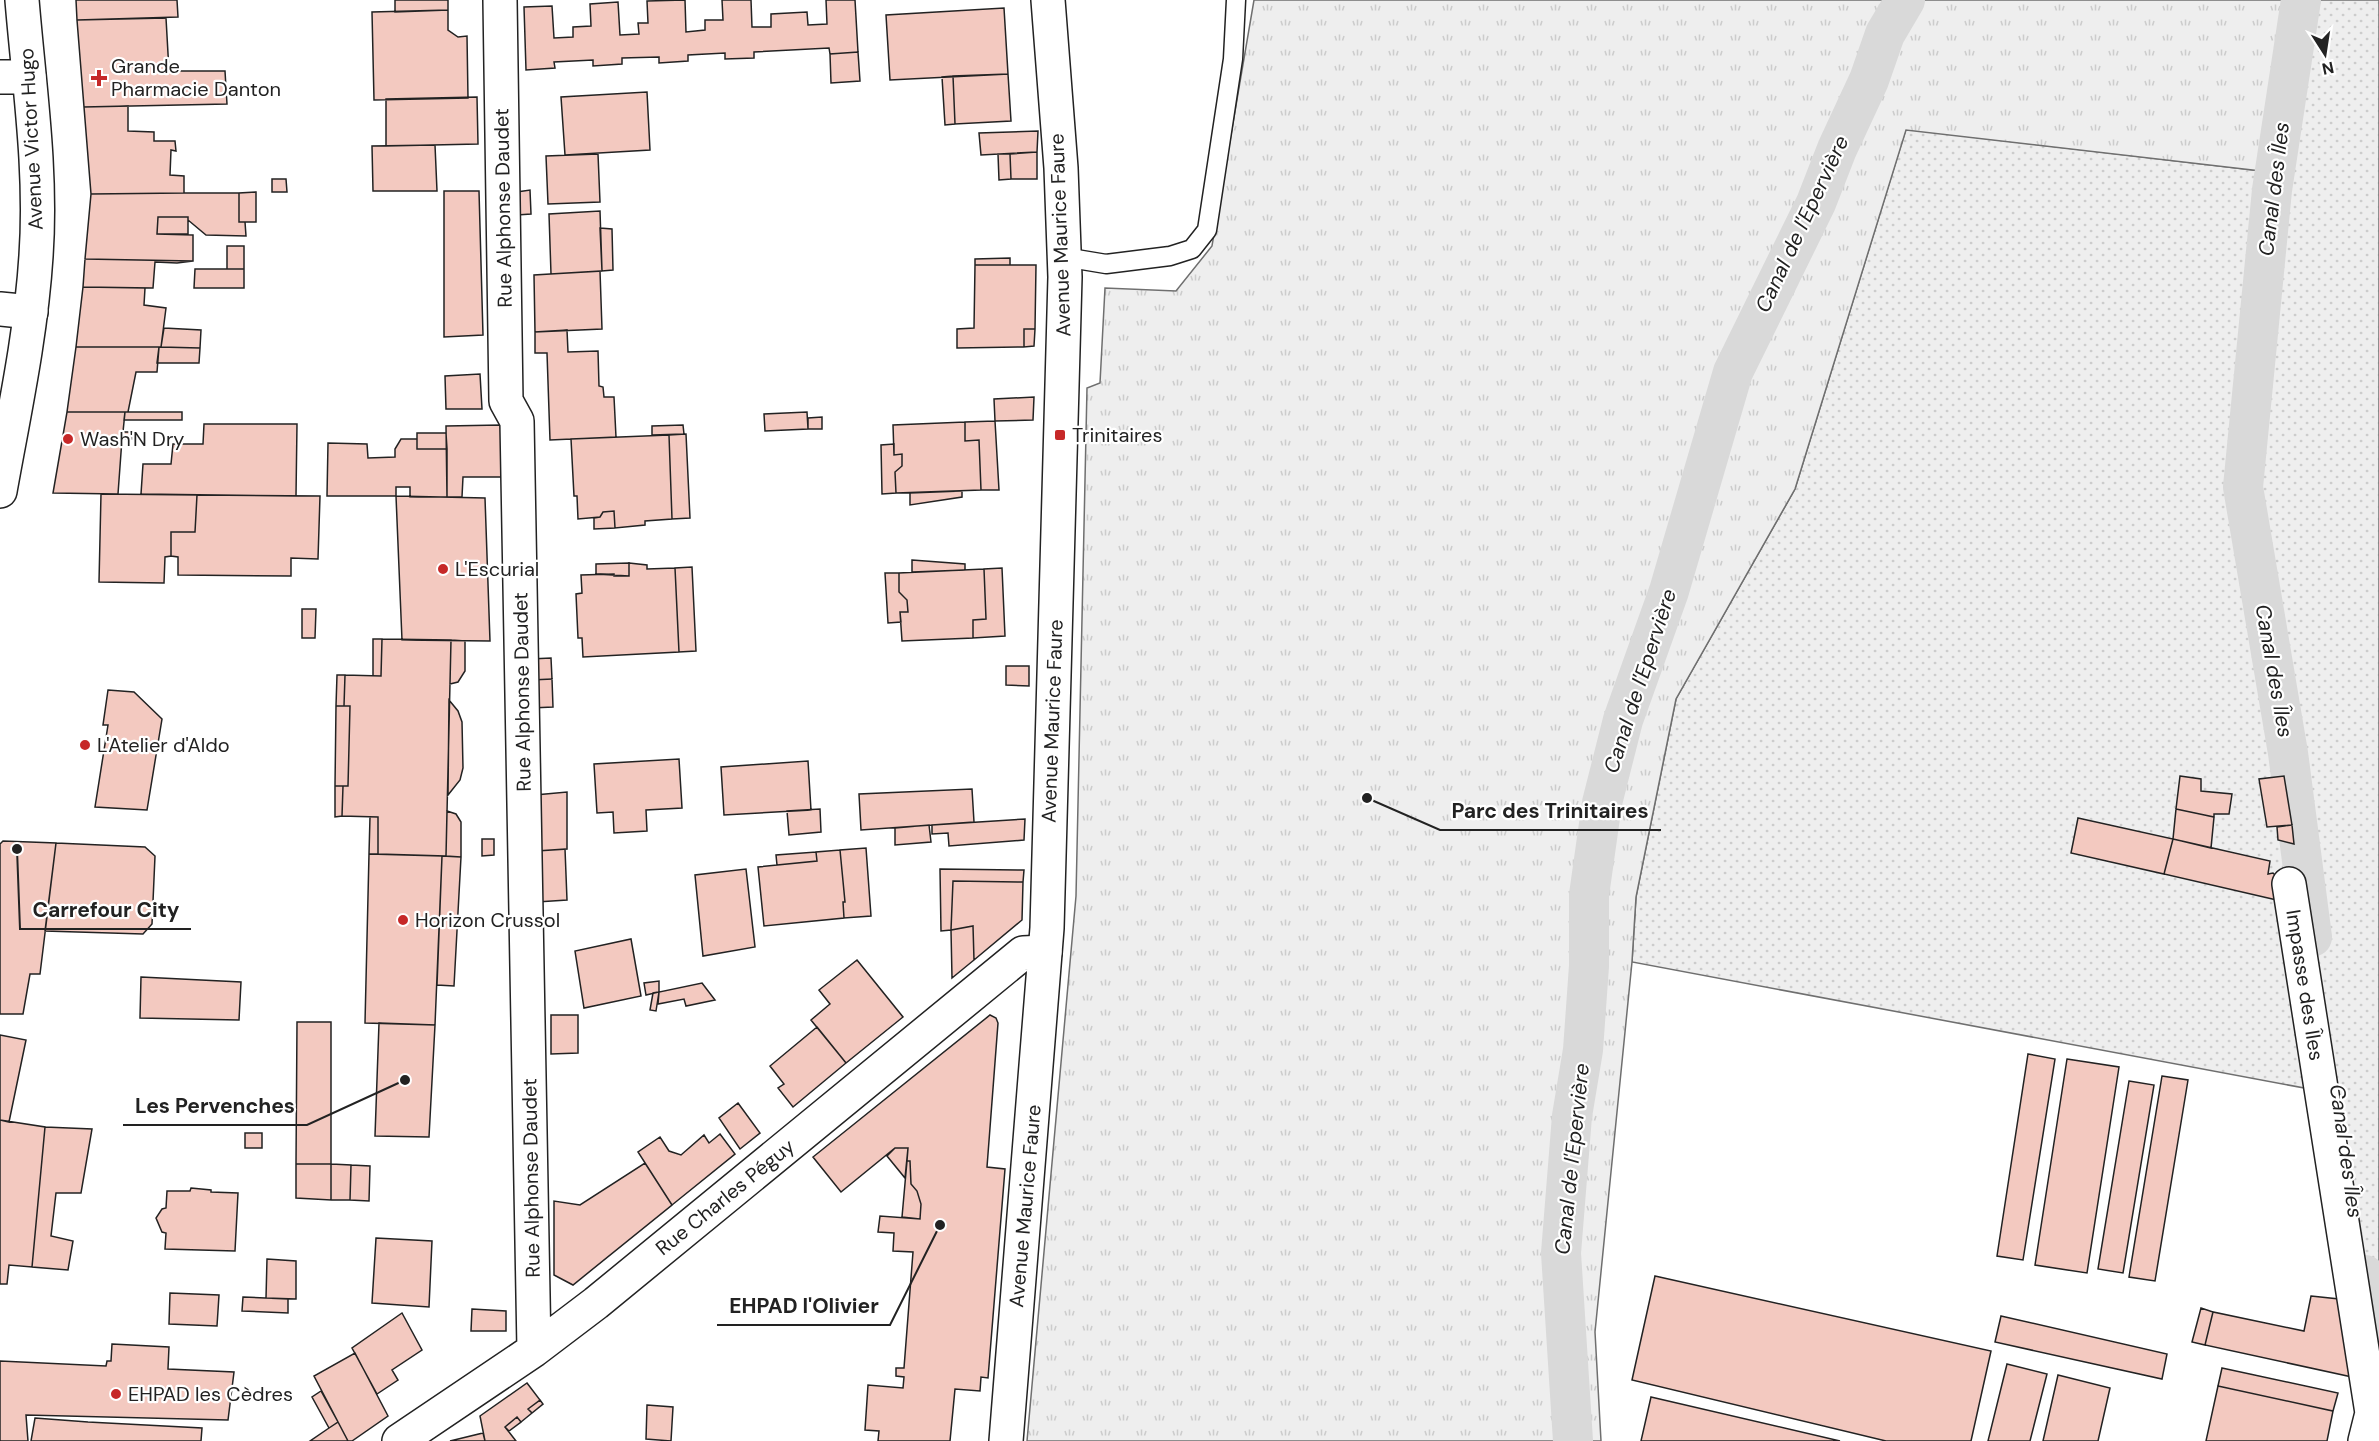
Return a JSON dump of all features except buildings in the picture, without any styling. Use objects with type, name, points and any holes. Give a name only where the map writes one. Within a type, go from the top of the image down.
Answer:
[{"type":"street","name":"Avenue Victor Hugo","points":[[0,491],[15,311],[36,254],[38,198],[14,77],[22,0]]},
{"type":"street","name":"Rue Alphonse Daudet","points":[[500,0],[506,401],[517,421],[534,1350]]},
{"type":"street","name":"Avenue Maurice Faure","points":[[1006,1441],[1045,952],[1064,312],[1061,168],[1048,0]]},
{"type":"street","name":"Impasse des Îles","points":[[2289,884],[2372,1413],[2365,1441]]},
{"type":"street","name":"Rue Charles Péguy","points":[[399,1441],[534,1350],[596,1304],[1023,953],[1045,952]]},
{"type":"lane","points":[[1064,257],[1106,264],[1170,256],[1192,249],[1207,230],[1233,59],[1236,0]]},
{"type":"green space","points":[[1254,0],[2298,0],[2287,174],[1906,130],[1795,489],[1676,699],[1636,897],[1632,962],[1595,1332],[1601,1441],[1027,1441],[1076,896],[1087,388],[1100,383],[1105,288],[1176,291],[1212,246]]},
{"type":"green space","points":[[2298,0],[2379,0],[2379,1372],[2359,1287],[2304,1088],[1632,962],[1636,897],[1676,699],[1795,489],[1906,129],[2286,174]]},
{"type":"waterway","name":"Canal de l'Epervière","points":[[1573,1441],[1561,1253],[1572,1116],[1583,1050],[1589,966],[1589,895],[1602,803],[1623,720],[1669,591],[1733,372],[1816,203],[1837,149],[1869,80],[1885,34],[1905,0]]},
{"type":"waterway","name":"Canal des Îles","points":[[2301,0],[2272,190],[2243,487],[2288,753],[2312,937]]},
{"type":"waterway","name":"Canal des Îles","points":[[2365,1275],[2373,1321],[2379,1339]]},
{"type":"place","name":"Grande Pharmacie Danton","points":[[99,78]]},
{"type":"place","name":"Trinitaires","points":[[1060,435]]},
{"type":"place","name":"Wash'N Dry","points":[[68,439]]},
{"type":"place","name":"L'Escurial","points":[[443,569]]},
{"type":"place","name":"L'Atelier d'Aldo","points":[[85,745]]},
{"type":"place","name":"Parc des Trinitaires","points":[[1367,798]]},
{"type":"place","name":"Carrefour City","points":[[17,849]]},
{"type":"place","name":"Horizon Crussol","points":[[403,920]]},
{"type":"place","name":"Les Pervenches","points":[[405,1080]]},
{"type":"place","name":"EHPAD l'Olivier","points":[[940,1225]]},
{"type":"place","name":"EHPAD les Cèdres","points":[[116,1394]]}]
